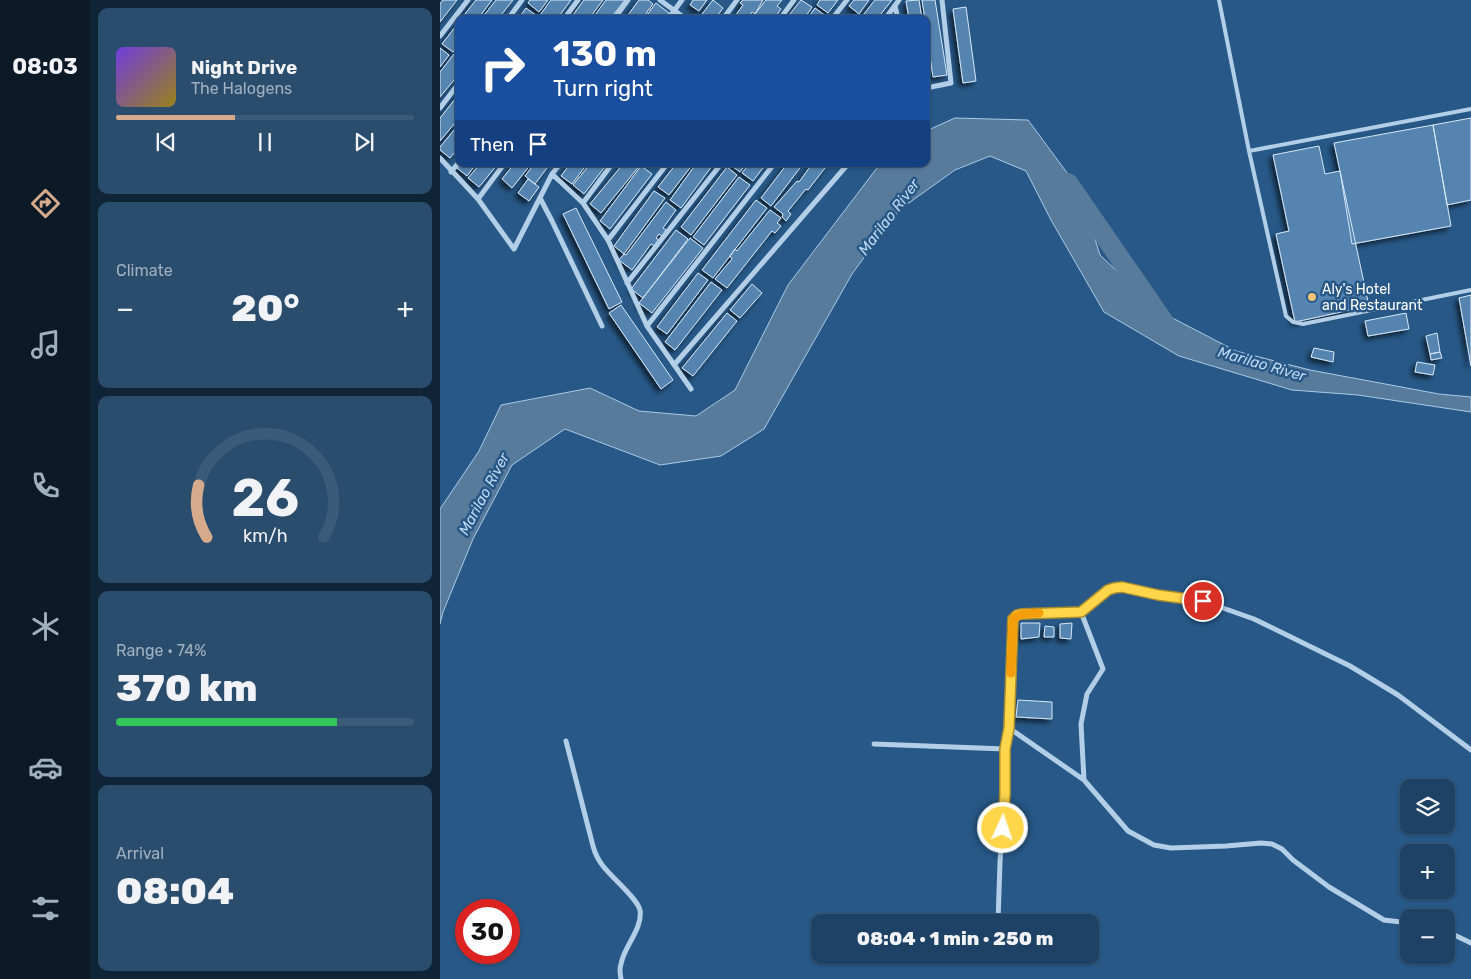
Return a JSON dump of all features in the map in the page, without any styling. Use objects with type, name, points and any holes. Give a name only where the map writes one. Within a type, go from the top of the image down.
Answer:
[{"type":"street","points":[[456,15],[468,0]]},
{"type":"street","points":[[511,15],[522,0]]},
{"type":"street","points":[[567,15],[578,0]]},
{"type":"street","points":[[617,15],[628,0]]},
{"type":"street","points":[[660,0],[681,15]]},
{"type":"street","points":[[671,15],[682,0]]},
{"type":"street","points":[[725,15],[737,0]]},
{"type":"street","points":[[783,15],[794,0]]},
{"type":"street","points":[[835,15],[847,0]]},
{"type":"street","points":[[888,15],[899,0]]},
{"type":"street","points":[[930,87],[951,83],[942,0]]},
{"type":"street","points":[[895,6],[897,15]]},
{"type":"street","points":[[440,36],[455,17]]},
{"type":"street","points":[[440,108],[455,88]]},
{"type":"street","points":[[440,158],[478,199],[514,249],[552,174],[558,167]]},
{"type":"street","points":[[451,172],[455,167]]},
{"type":"street","points":[[478,199],[502,167]]},
{"type":"street","points":[[583,203],[610,167]]},
{"type":"street","points":[[608,240],[665,167]]},
{"type":"street","points":[[628,283],[718,167]]},
{"type":"street","points":[[647,326],[772,167]]},
{"type":"street","points":[[674,365],[845,167]]},
{"type":"street","points":[[552,174],[583,203],[608,240],[647,326],[691,389]]},
{"type":"street","points":[[540,198],[602,326]]},
{"type":"street","points":[[998,914],[1005,793],[1005,749],[1009,728],[1013,619],[1017,615],[1081,612],[1108,590],[1122,587],[1158,595],[1203,601],[1254,619],[1350,666],[1398,695],[1471,750]]},
{"type":"street","points":[[1081,612],[1103,669],[1087,694],[1082,718],[1084,780]]},
{"type":"street","points":[[1009,728],[1084,780],[1128,831],[1154,845],[1171,848],[1272,844],[1282,849],[1293,860],[1329,887],[1384,920],[1400,922]]},
{"type":"street","points":[[566,741],[592,846],[602,865],[636,901],[640,909],[638,925],[622,958],[620,966],[621,979]]},
{"type":"street","points":[[874,744],[1005,749]]},
{"type":"street","points":[[1455,935],[1471,943]]},
{"type":"lane","points":[[1219,0],[1249,151],[1286,316],[1293,322],[1303,324],[1471,290]]},
{"type":"lane","points":[[1249,151],[1471,108]]},
{"type":"water","points":[[955,118],[1028,120],[1079,189],[1100,255],[1159,311],[1236,351],[1310,370],[1439,394],[1471,397],[1471,412],[1358,395],[1292,390],[1179,356],[1104,312],[1051,220],[1026,171],[990,156],[955,170],[899,210],[852,274],[764,429],[721,456],[660,465],[565,429],[512,465],[473,539],[443,612],[440,624],[440,509],[479,451],[501,405],[590,388],[639,411],[696,416],[735,390],[788,285],[878,167],[930,167],[930,129]]},
{"type":"building","points":[[443,0],[457,0],[440,22],[440,4]]},
{"type":"building","points":[[476,0],[492,0],[481,15],[464,15]]},
{"type":"building","points":[[496,0],[513,0],[501,15],[484,15]]},
{"type":"building","points":[[530,0],[548,0],[539,12],[528,3]]},
{"type":"building","points":[[551,0],[571,0],[560,15],[540,15]]},
{"type":"building","points":[[584,0],[603,0],[592,15],[573,15]]},
{"type":"building","points":[[606,0],[625,0],[613,15],[595,15]]},
{"type":"building","points":[[639,0],[648,0],[653,4],[645,15],[628,15]]},
{"type":"building","points":[[693,0],[707,0],[699,11],[690,5]]},
{"type":"building","points":[[713,0],[723,8],[718,15],[702,14]]},
{"type":"building","points":[[743,0],[763,0],[755,14],[752,12],[750,15],[736,15],[743,5],[740,3]]},
{"type":"building","points":[[766,0],[782,0],[777,6],[781,9],[777,15],[754,15]]},
{"type":"building","points":[[801,0],[812,7],[807,15],[789,15]]},
{"type":"building","points":[[820,0],[838,0],[828,13],[817,5]]},
{"type":"building","points":[[854,0],[869,0],[859,14],[849,6]]},
{"type":"building","points":[[875,0],[892,0],[880,15],[863,15]]},
{"type":"building","points":[[919,0],[921,15],[908,15],[906,1]]},
{"type":"building","points":[[922,0],[935,0],[947,75],[933,77],[930,56],[930,15],[924,15]]},
{"type":"building","points":[[656,3],[669,13],[668,15],[647,15]]},
{"type":"building","points":[[966,7],[976,81],[963,83],[953,9]]},
{"type":"building","points":[[526,8],[536,15],[521,15]]},
{"type":"building","points":[[815,8],[824,15],[810,15]]},
{"type":"building","points":[[455,27],[455,49],[453,52],[442,44]]},
{"type":"building","points":[[440,48],[449,55],[440,67]]},
{"type":"building","points":[[455,55],[455,79],[440,97],[440,72]]},
{"type":"building","points":[[455,99],[455,123],[440,141],[440,118]]},
{"type":"building","points":[[1471,118],[1471,200],[1447,205],[1433,125]]},
{"type":"building","points":[[1433,125],[1451,226],[1352,244],[1334,143]]},
{"type":"building","points":[[455,129],[455,152],[450,158],[440,150],[440,147]]},
{"type":"building","points":[[1319,146],[1325,174],[1340,171],[1369,306],[1295,322],[1276,234],[1289,231],[1273,155]]},
{"type":"building","points":[[458,167],[474,167],[467,176]]},
{"type":"building","points":[[477,167],[496,167],[479,187],[468,178]]},
{"type":"building","points":[[512,167],[529,167],[512,188],[502,179]]},
{"type":"building","points":[[532,167],[548,167],[535,184],[525,176]]},
{"type":"building","points":[[568,167],[585,167],[572,184],[561,176]]},
{"type":"building","points":[[588,167],[605,167],[584,194],[573,185]]},
{"type":"building","points":[[621,167],[639,167],[601,213],[590,204]]},
{"type":"building","points":[[640,167],[652,174],[610,229],[600,221]]},
{"type":"building","points":[[674,167],[691,167],[669,195],[658,187]]},
{"type":"building","points":[[694,167],[711,167],[681,208],[670,200]]},
{"type":"building","points":[[727,167],[737,175],[691,235],[681,227]]},
{"type":"building","points":[[733,167],[744,167],[740,172]]},
{"type":"building","points":[[747,167],[764,167],[753,181],[742,173]]},
{"type":"building","points":[[785,167],[801,167],[771,206],[761,198]]},
{"type":"building","points":[[810,167],[826,167],[808,190],[806,189],[788,211],[791,214],[786,221],[782,217],[783,214],[774,207],[797,181],[799,182]]},
{"type":"building","points":[[739,177],[750,185],[704,245],[693,237]]},
{"type":"building","points":[[528,179],[539,187],[529,201],[518,193]]},
{"type":"building","points":[[654,191],[665,198],[624,254],[614,246]]},
{"type":"building","points":[[756,200],[767,208],[713,278],[702,270]]},
{"type":"building","points":[[666,202],[676,210],[663,228],[666,230],[662,236],[659,234],[656,238],[659,240],[654,246],[651,244],[632,270],[619,260],[624,254],[626,255]]},
{"type":"building","points":[[576,208],[622,302],[609,309],[563,214]]},
{"type":"building","points":[[770,210],[781,218],[777,223],[781,226],[775,233],[772,231],[727,288],[715,279],[732,259],[730,256],[735,249],[737,251]]},
{"type":"building","points":[[676,230],[688,239],[643,298],[631,289]]},
{"type":"building","points":[[690,238],[703,248],[652,313],[639,303]]},
{"type":"building","points":[[698,273],[708,280],[667,334],[657,327]]},
{"type":"building","points":[[711,282],[722,290],[675,350],[665,342]]},
{"type":"building","points":[[752,284],[762,293],[740,318],[730,310]]},
{"type":"building","points":[[1471,295],[1471,366],[1459,298]]},
{"type":"building","points":[[621,305],[673,380],[661,389],[609,313]]},
{"type":"building","points":[[727,313],[737,321],[693,376],[682,368]]},
{"type":"building","points":[[1406,313],[1409,329],[1368,336],[1365,321]]},
{"type":"building","points":[[1437,333],[1440,352],[1430,354],[1426,336]]},
{"type":"building","points":[[1314,348],[1334,352],[1333,362],[1311,357]]},
{"type":"building","points":[[1440,352],[1442,358],[1431,360],[1430,354]]},
{"type":"building","points":[[1417,362],[1435,365],[1433,375],[1415,372]]},
{"type":"building","points":[[1021,623],[1040,623],[1039,637],[1021,639]]},
{"type":"building","points":[[1072,623],[1071,639],[1060,638],[1060,624]]},
{"type":"building","points":[[1045,626],[1054,627],[1054,637],[1044,637]]},
{"type":"building","points":[[1018,700],[1052,702],[1052,719],[1016,717]]},
{"type":"waterway","name":"Marilao River","points":[[1068,183],[1168,328]]},
{"type":"slow traffic","points":[[1011,673],[1013,619],[1021,614],[1039,613]]},
{"type":"place","name":"Aly's Hotel and Restaurant","points":[[1312,297]]},
{"type":"route","points":[[1003,828],[1005,749],[1009,728],[1013,619],[1021,614],[1081,612],[1108,590],[1122,587],[1158,595],[1203,601]]}]
